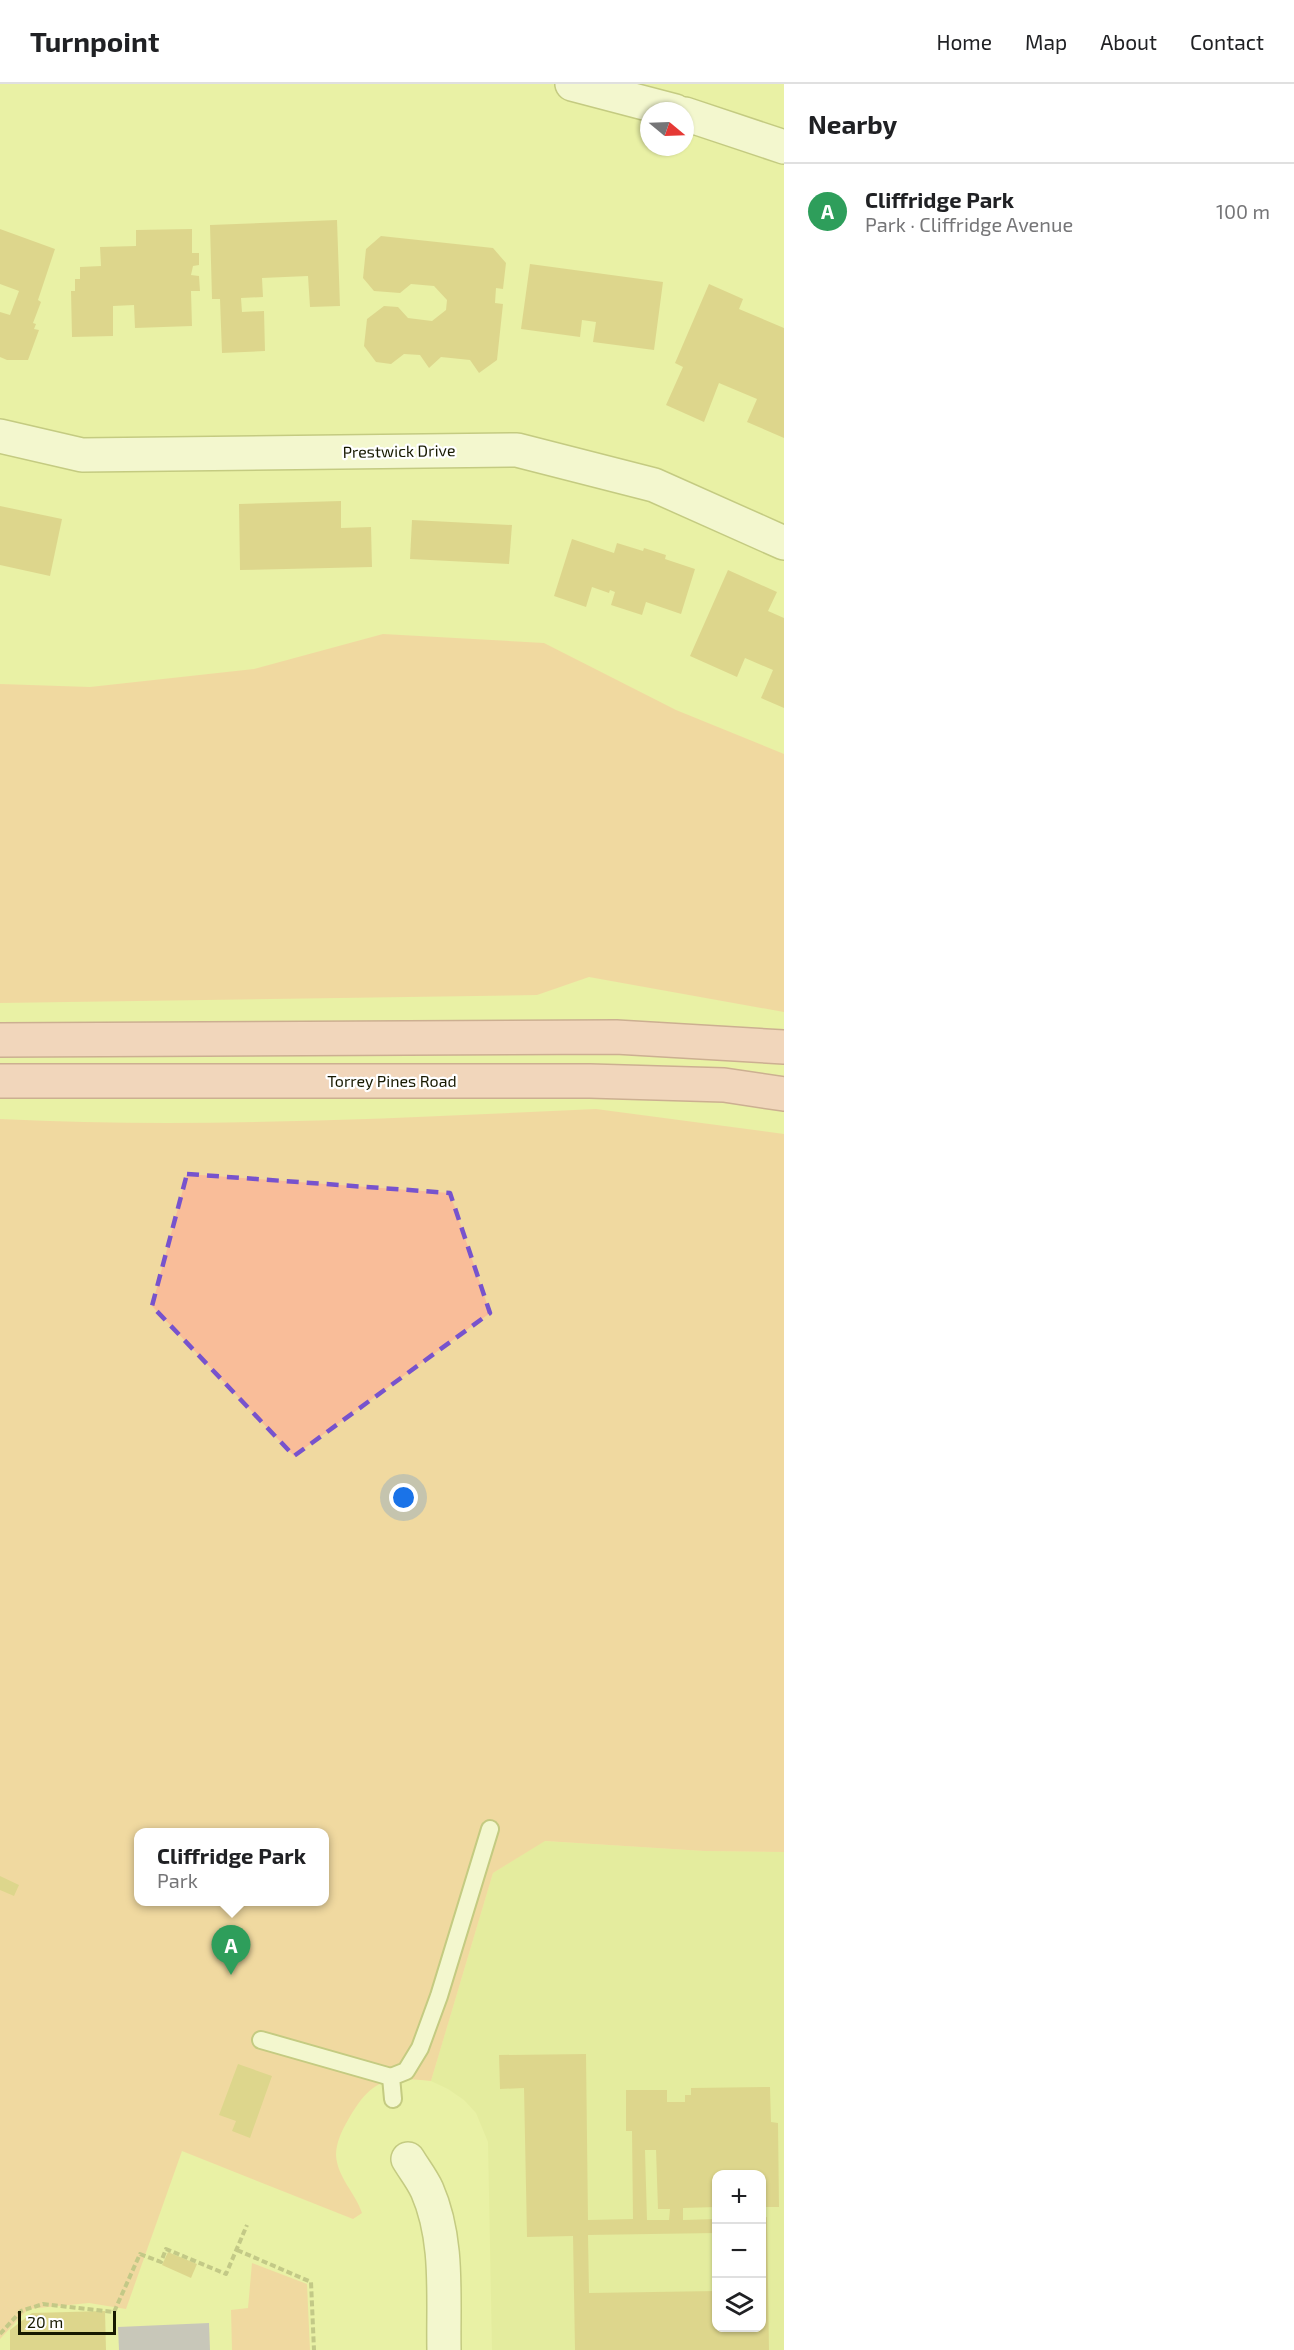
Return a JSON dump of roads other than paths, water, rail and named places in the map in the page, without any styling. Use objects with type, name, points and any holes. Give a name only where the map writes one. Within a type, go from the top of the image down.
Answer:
[{"type":"main road","points":[[0,1040],[616,1037],[784,1047]]},
{"type":"main road","name":"Torrey Pines Road","points":[[0,1081],[590,1081],[724,1085],[784,1094]]},
{"type":"street","points":[[572,84],[641,102]]},
{"type":"street","points":[[694,117],[784,147]]},
{"type":"street","name":"Prestwick Drive","points":[[0,436],[82,455],[517,450],[654,485],[784,543]]},
{"type":"street","points":[[408,2159],[426,2189],[440,2232],[444,2269],[444,2350]]},
{"type":"lane","points":[[261,2040],[391,2077],[406,2071],[420,2048],[439,1996],[490,1829]]},
{"type":"lane","points":[[391,2077],[393,2099]]},
{"type":"place","name":"Cliffridge Park","points":[[231,1975]]}]
